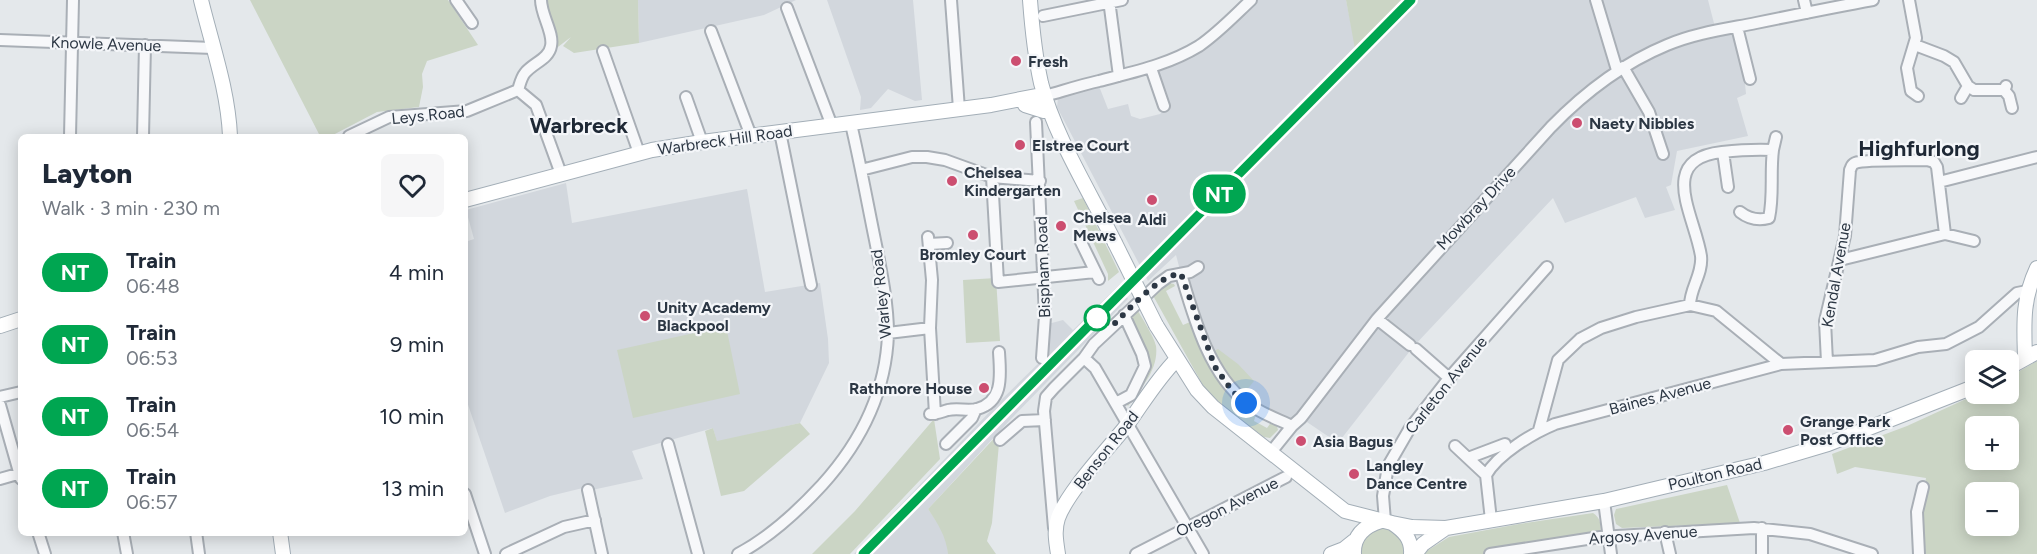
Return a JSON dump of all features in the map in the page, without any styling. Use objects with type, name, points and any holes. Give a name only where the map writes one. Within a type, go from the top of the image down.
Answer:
[{"type":"main road","points":[[201,0],[229,118],[230,134]]},
{"type":"main road","name":"Bispham Road","points":[[1030,0],[1032,32],[1041,82],[1037,105]]},
{"type":"main road","name":"Warbreck Hill Road","points":[[468,199],[639,153],[702,142],[991,105],[1037,105]]},
{"type":"main road","points":[[1037,105],[1058,129],[1156,324],[1168,346],[1206,401],[1346,511],[1355,529],[1354,545]]},
{"type":"main road","points":[[2031,355],[2024,333],[2027,291],[2037,268]]},
{"type":"main road","points":[[0,326],[18,320]]},
{"type":"main road","points":[[2024,333],[2037,342]]},
{"type":"main road","points":[[1166,370],[1168,346]]},
{"type":"main road","name":"Benson Road","points":[[1055,534],[1060,514],[1070,497],[1128,424],[1166,370],[1177,359]]},
{"type":"main road","name":"Poulton Road","points":[[1346,511],[1412,527],[1446,528],[1604,501],[1764,463],[1812,449],[1965,390]]},
{"type":"main road","points":[[1331,554],[1354,545],[1367,526],[1386,522],[1407,537],[1413,554]]},
{"type":"main road","name":"Poulton Road","points":[[1413,554],[1446,528]]},
{"type":"main road","points":[[1055,534],[1055,553]]},
{"type":"main road","points":[[281,536],[283,554]]},
{"type":"street","points":[[70,134],[73,0]]},
{"type":"street","points":[[456,0],[472,22]]},
{"type":"street","points":[[541,0],[551,46],[549,53],[524,74],[518,90],[536,105],[561,174]]},
{"type":"street","points":[[951,0],[959,110]]},
{"type":"street","points":[[1043,16],[1122,0]]},
{"type":"street","points":[[1596,0],[1620,69],[1649,112],[1663,154]]},
{"type":"street","points":[[1804,0],[1806,13]]},
{"type":"street","name":"Mowbray Drive","points":[[1270,452],[1301,418],[1377,319],[1570,106],[1620,69],[1667,45],[1734,27],[1873,0]]},
{"type":"street","points":[[1909,0],[1916,30],[1907,68],[1911,96]]},
{"type":"street","points":[[1109,2],[1119,76]]},
{"type":"street","points":[[1037,105],[1119,76],[1151,68],[1199,46],[1218,32],[1243,2]]},
{"type":"street","points":[[788,8],[832,126]]},
{"type":"street","points":[[1734,27],[1753,73]]},
{"type":"street","points":[[711,31],[750,135]]},
{"type":"street","name":"Knowle Avenue","points":[[0,40],[213,48]]},
{"type":"street","points":[[143,134],[144,45]]},
{"type":"street","points":[[1914,45],[1954,62],[1968,86],[1974,90],[2005,88],[2012,108]]},
{"type":"street","points":[[603,51],[639,153]]},
{"type":"street","points":[[1151,68],[1164,106]]},
{"type":"street","points":[[1961,98],[1968,86]]},
{"type":"street","name":"Leys Road","points":[[353,134],[389,117],[467,111],[518,90]]},
{"type":"street","points":[[686,97],[702,142]]},
{"type":"street","name":"Bispham Road","points":[[1037,105],[1045,316],[1042,358]]},
{"type":"street","name":"Warley Road","points":[[738,554],[782,523],[814,493],[850,449],[876,400],[886,356],[888,333],[884,289],[851,124]]},
{"type":"street","points":[[1037,140],[1043,131],[1058,129]]},
{"type":"street","points":[[780,132],[803,272],[811,285]]},
{"type":"street","points":[[1740,212],[1754,219],[1774,222],[1770,183],[1776,137]]},
{"type":"street","points":[[1690,305],[1690,295],[1699,276],[1701,259],[1687,202],[1684,176],[1689,165],[1698,157],[1706,154],[1751,148],[1773,150]]},
{"type":"street","points":[[1723,152],[1728,187]]},
{"type":"street","points":[[861,170],[912,158],[927,157],[945,160],[992,177],[1040,182]]},
{"type":"street","points":[[1939,182],[2037,157]]},
{"type":"street","name":"Kendal Avenue","points":[[1827,362],[1825,321],[1845,236],[1852,165],[1868,162],[1927,160],[1934,162],[1937,167],[1945,234]]},
{"type":"street","points":[[992,177],[998,282],[1097,275],[1079,238]]},
{"type":"street","points":[[1840,260],[1945,234],[1974,241]]},
{"type":"street","points":[[947,243],[929,240],[933,294],[930,328],[932,414],[947,410],[976,409],[986,405],[997,395],[995,380],[999,352]]},
{"type":"street","points":[[1055,534],[1049,489],[1045,400],[1094,344],[1158,284],[1168,276],[1190,272],[1198,267]]},
{"type":"street","name":"Carleton Avenue","points":[[1386,522],[1383,496],[1388,466],[1410,428],[1449,378],[1547,267]]},
{"type":"street","points":[[1181,274],[1210,356],[1220,375],[1233,392],[1246,403],[1292,426]]},
{"type":"street","name":"Baines Avenue","points":[[1486,475],[1501,458],[1539,430],[1555,424],[1781,364],[1875,360],[1918,348],[1954,342],[1979,327],[2017,293],[2027,291]]},
{"type":"street","points":[[1539,430],[1558,360],[1580,339],[1601,328],[1636,317],[1690,305],[1716,311],[1781,364]]},
{"type":"street","name":"Benson Road","points":[[1116,403],[1131,395],[1145,366],[1124,315]]},
{"type":"street","points":[[1377,319],[1449,378]]},
{"type":"street","points":[[888,333],[930,328]]},
{"type":"street","points":[[1084,358],[1095,368],[1203,554]]},
{"type":"street","points":[[0,397],[18,393]]},
{"type":"street","points":[[0,405],[18,468]]},
{"type":"street","points":[[946,444],[972,418],[976,409]]},
{"type":"street","points":[[1000,440],[1022,421],[1045,420]]},
{"type":"street","points":[[669,444],[698,554]]},
{"type":"street","points":[[1468,458],[1504,444]]},
{"type":"street","points":[[1455,446],[1486,475],[1491,520]]},
{"type":"street","points":[[0,479],[18,475]]},
{"type":"street","name":"Oregon Avenue","points":[[1136,554],[1286,477]]},
{"type":"street","points":[[1919,554],[1917,512],[1923,486]]},
{"type":"street","points":[[1049,489],[1063,497],[1070,497]]},
{"type":"street","points":[[588,490],[602,554]]},
{"type":"street","points":[[1604,501],[1611,554]]},
{"type":"street","points":[[468,503],[485,554]]},
{"type":"street","points":[[506,554],[564,527],[595,520]]},
{"type":"street","points":[[1762,528],[1762,554]]},
{"type":"street","name":"Argosy Avenue","points":[[1490,554],[1609,537],[1762,528],[1810,534],[1872,554]]},
{"type":"street","points":[[1665,532],[1670,554]]},
{"type":"street","points":[[39,536],[45,554]]},
{"type":"street","points":[[124,536],[127,554]]},
{"type":"street","points":[[197,536],[199,554]]},
{"type":"shaded area","points":[[638,0],[796,0],[764,15],[639,43]]},
{"type":"shaded area","points":[[827,0],[913,0],[922,100],[915,101],[888,89],[871,108],[860,110],[861,97]]},
{"type":"shaded area","points":[[1251,0],[1346,0],[1356,49],[1403,0],[1708,0],[1716,31],[1731,28],[1744,73],[1746,94],[1737,98],[1748,136],[1677,151],[1671,185],[1666,187],[1675,210],[1645,218],[1636,197],[1565,223],[1553,198],[1413,347],[1338,443],[1301,418],[1292,426],[1253,408],[1225,382],[1181,274],[1176,255],[1148,281],[1057,107],[1058,98],[1082,85],[1097,81],[1108,109],[1128,104],[1131,116],[1140,119],[1160,114],[1165,109],[1151,68],[1182,55]]},
{"type":"shaded area","name":"Unity Academy Blackpool","points":[[566,183],[572,223],[747,189],[765,292],[820,283],[829,363],[800,423],[717,442],[713,428],[632,451],[643,479],[592,490],[591,486],[550,496],[505,513],[468,405],[468,241],[474,239],[468,209]]},
{"type":"shaded area","points":[[1120,284],[1128,299],[1009,421],[928,509],[947,541],[948,554],[854,554],[1046,356],[1048,324],[1063,320],[1073,330]]},
{"type":"green space","points":[[250,0],[448,0],[478,45],[427,61],[422,74],[423,87],[419,107],[377,112],[335,134],[319,134]]},
{"type":"green space","points":[[545,0],[638,0],[639,43],[574,53],[563,46],[571,37],[554,50]]},
{"type":"green space","points":[[1346,0],[1403,0],[1355,49]]},
{"type":"green space","points":[[1083,198],[1119,272],[1108,281],[1108,274],[1074,201]]},
{"type":"green space","points":[[996,278],[1000,341],[966,343],[963,280]]},
{"type":"green space","points":[[1165,282],[1174,284],[1175,286],[1166,291],[1183,325],[1190,322],[1215,377],[1222,387],[1256,414],[1254,421],[1267,428],[1272,421],[1276,423],[1278,430],[1270,438],[1264,437],[1230,412],[1205,389],[1151,292]]},
{"type":"green space","points":[[1136,307],[1155,342],[1156,354],[1152,371],[1128,406],[1126,404],[1146,373],[1129,315]]},
{"type":"green space","points":[[726,326],[740,394],[633,418],[617,350]]},
{"type":"green space","points":[[1218,349],[1238,364],[1254,381],[1242,396],[1232,386],[1212,352]]},
{"type":"green space","points":[[2037,361],[2037,554],[1923,554],[1922,516],[1926,478],[1855,467],[1837,474],[1832,454],[1907,426],[1965,399],[1965,404],[2019,404],[2019,371]]},
{"type":"green space","points":[[934,419],[940,459],[850,554],[812,554],[855,511]]},
{"type":"green space","points":[[800,423],[810,434],[744,491],[721,496],[705,431],[713,428],[717,441]]},
{"type":"green space","points":[[1000,432],[992,523],[987,541],[996,554],[948,554],[943,536],[928,509]]},
{"type":"green space","points":[[1727,485],[1740,523],[1622,528],[1616,524],[1614,515],[1616,509]]},
{"type":"green space","points":[[1593,513],[1601,527],[1600,537],[1490,554],[1422,554],[1449,537]]},
{"type":"green space","points":[[1385,527],[1399,533],[1407,554],[1359,554],[1364,534]]},
{"type":"railway","points":[[869,554],[1418,0]]},
{"type":"train","name":"NT","points":[[863,554],[1411,0]]},
{"type":"place","name":"Fresh","points":[[1016,61]]},
{"type":"place","name":"Naety Nibbles","points":[[1577,123]]},
{"type":"place","name":"Elstree Court","points":[[1020,145]]},
{"type":"place","name":"Chelsea Kindergarten","points":[[952,181]]},
{"type":"place","name":"Aldi","points":[[1152,200]]},
{"type":"place","name":"Chelsea Mews","points":[[1061,226]]},
{"type":"place","name":"Bromley Court","points":[[973,235]]},
{"type":"place","name":"Unity Academy Blackpool","points":[[645,316]]},
{"type":"place","name":"Rathmore House","points":[[984,388]]},
{"type":"place","name":"Grange Park Post Office","points":[[1788,430]]},
{"type":"place","name":"Asia Bagus","points":[[1301,441]]},
{"type":"place","name":"Langley Dance Centre","points":[[1354,474]]},
{"type":"district","name":"Warbreck","points":[[579,125]]},
{"type":"district","name":"Highfurlong","points":[[1919,148]]},
{"type":"route","points":[[1097,318],[1112,326],[1168,276],[1181,274],[1215,367],[1233,392],[1246,403]]}]
